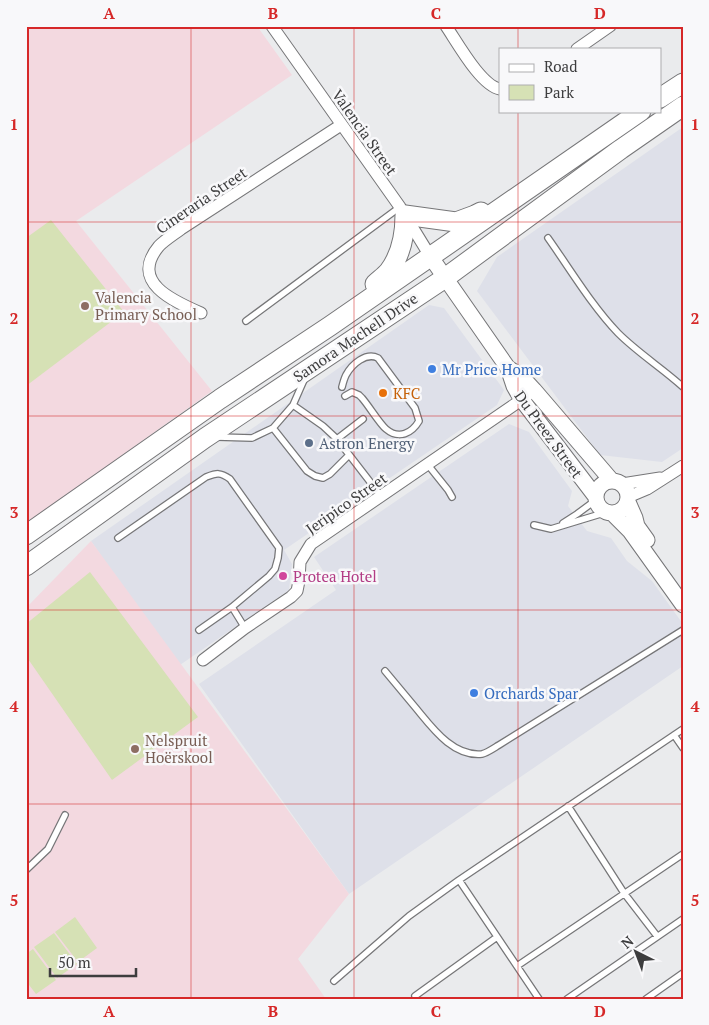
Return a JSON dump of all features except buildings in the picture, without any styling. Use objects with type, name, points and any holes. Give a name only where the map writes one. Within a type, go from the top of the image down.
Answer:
[{"type":"main road","points":[[662,97],[683,83]]},
{"type":"main road","name":"Samora Machell Drive","points":[[26,566],[205,438],[445,278],[683,106]]},
{"type":"main road","name":"Samora Machell Drive","points":[[26,535],[220,399],[330,326],[640,112]]},
{"type":"main road","points":[[330,326],[388,271],[394,262],[402,244],[405,229],[402,211],[456,222],[475,215],[580,154]]},
{"type":"street","name":"Valencia Street","points":[[272,26],[402,211],[430,256]]},
{"type":"street","points":[[446,26],[477,71],[488,83],[499,89]]},
{"type":"street","points":[[578,48],[610,26]]},
{"type":"street","name":"Cineraria Street","points":[[201,313],[179,304],[164,294],[154,282],[149,274],[150,262],[158,248],[180,229],[341,125]]},
{"type":"street","name":"Du Preez Street","points":[[430,256],[508,368],[514,386],[522,400],[596,498]]},
{"type":"street","name":"Du Preez Street","points":[[508,368],[522,377],[622,491],[637,526],[683,589]]},
{"type":"street","name":"Jeripico Street","points":[[203,660],[245,628],[291,597],[297,590],[300,562],[311,544],[534,390]]},
{"type":"street","points":[[683,466],[666,477],[622,491],[603,484],[597,492],[596,498],[600,508],[610,513],[630,531],[683,604]]},
{"type":"street","points":[[610,513],[622,510],[625,506],[622,491]]},
{"type":"lane","points":[[246,321],[402,211]]},
{"type":"lane","points":[[548,238],[603,316],[618,333],[683,387]]},
{"type":"lane","points":[[342,387],[346,375],[354,364],[362,358],[373,356],[378,358],[415,408],[419,421],[414,429],[406,434],[394,434],[386,430],[359,395],[352,392],[345,396]]},
{"type":"lane","points":[[205,438],[221,436],[252,438],[273,428],[294,406],[302,382],[313,366]]},
{"type":"lane","points":[[294,406],[323,426],[337,439],[381,496]]},
{"type":"lane","points":[[337,439],[363,419]]},
{"type":"lane","points":[[273,428],[307,471],[315,476],[323,478],[330,474],[349,454]]},
{"type":"lane","points":[[428,465],[452,497]]},
{"type":"lane","points":[[118,538],[206,477],[222,474],[230,479],[279,548],[278,558],[275,569],[269,576],[232,607],[199,630]]},
{"type":"lane","points":[[556,527],[578,514],[596,498]]},
{"type":"lane","points":[[534,525],[551,529],[610,513]]},
{"type":"lane","points":[[232,607],[245,628]]},
{"type":"lane","points":[[385,671],[447,742],[470,753],[483,754],[683,630]]},
{"type":"lane","points":[[334,980],[409,916],[459,880],[683,729]]},
{"type":"lane","points":[[674,735],[683,748]]},
{"type":"lane","points":[[568,806],[624,893],[657,936]]},
{"type":"lane","points":[[26,870],[48,849],[66,815]]},
{"type":"lane","points":[[517,966],[683,854]]},
{"type":"lane","points":[[459,880],[539,999]]},
{"type":"lane","points":[[567,999],[683,919]]},
{"type":"lane","points":[[415,996],[498,937]]},
{"type":"lane","points":[[646,999],[683,973]]},
{"type":"shaded area","name":"Valencia Primary School","points":[[26,26],[257,26],[292,75],[76,221],[212,391],[26,524]]},
{"type":"shaded area","points":[[683,127],[683,448],[662,462],[600,455],[477,291],[497,257]]},
{"type":"shaded area","points":[[429,305],[444,308],[504,390],[497,405],[284,550],[292,564],[289,590],[177,667],[91,541]]},
{"type":"shaded area","points":[[509,424],[529,432],[572,491],[568,506],[587,531],[611,538],[627,561],[652,581],[683,624],[683,666],[349,894],[199,684],[336,590],[314,557]]},
{"type":"shaded area","name":"Nelspruit Hoërskool","points":[[91,541],[349,894],[298,959],[326,999],[26,999],[26,608]]},
{"type":"green space","points":[[51,220],[124,312],[26,386],[26,238]]},
{"type":"green space","points":[[90,572],[198,717],[112,780],[26,656],[26,624]]},
{"type":"green space","points":[[75,917],[97,948],[78,962],[55,932]]},
{"type":"green space","points":[[54,933],[77,964],[57,978],[34,947]]},
{"type":"green space","points":[[33,949],[56,980],[36,994],[26,981],[26,954]]},
{"type":"place","name":"Valencia Primary School","points":[[85,306]]},
{"type":"place","name":"Mr Price Home","points":[[432,369]]},
{"type":"place","name":"KFC","points":[[383,393]]},
{"type":"place","name":"Astron Energy","points":[[309,443]]},
{"type":"place","name":"Protea Hotel","points":[[283,576]]},
{"type":"place","name":"Orchards Spar","points":[[474,693]]},
{"type":"place","name":"Nelspruit Hoërskool","points":[[135,749]]}]
